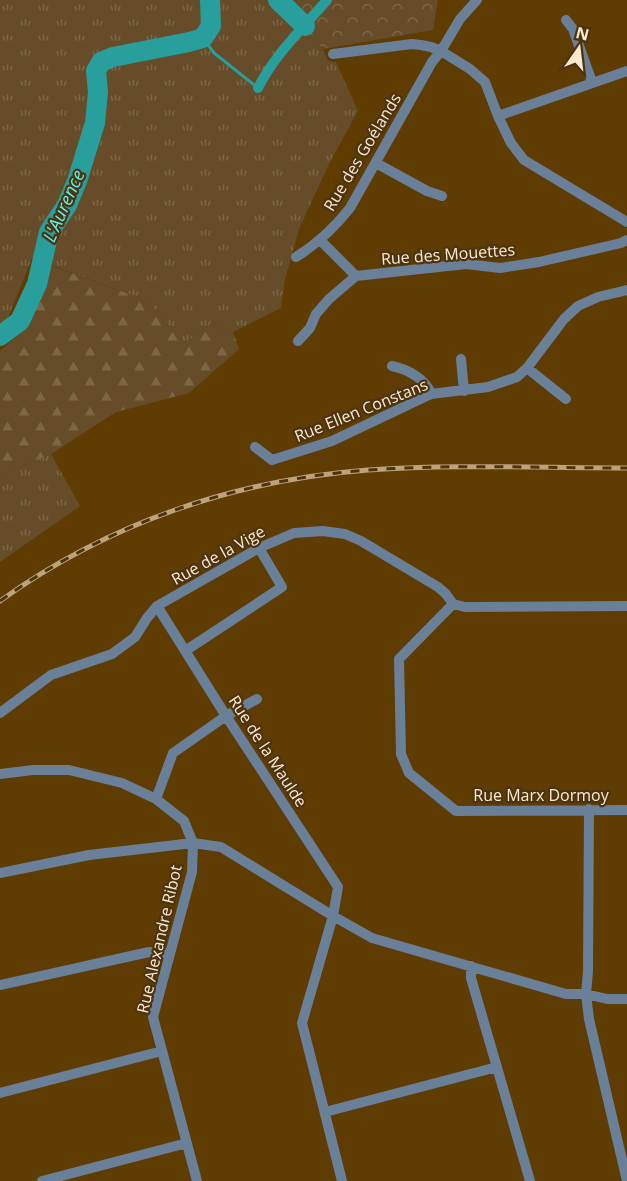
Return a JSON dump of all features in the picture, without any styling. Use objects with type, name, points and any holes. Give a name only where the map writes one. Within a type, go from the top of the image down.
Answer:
[{"type":"street","name":"Rue des Goélands","points":[[296,257],[340,222],[350,208],[432,62],[460,19],[477,0]]},
{"type":"street","points":[[566,20],[573,29],[592,82]]},
{"type":"street","points":[[333,54],[412,45],[421,45],[441,51],[470,69],[485,82],[511,143],[524,160],[627,222]]},
{"type":"street","points":[[498,116],[627,71]]},
{"type":"street","points":[[376,163],[427,191],[442,196]]},
{"type":"street","points":[[298,341],[310,328],[316,314],[329,299],[356,276],[320,240]]},
{"type":"street","name":"Rue des Mouettes","points":[[356,276],[466,264],[500,268],[627,240]]},
{"type":"street","name":"Rue Ellen Constans","points":[[255,447],[272,460],[332,441],[431,394],[488,387],[517,377],[527,368],[564,319],[578,306],[598,297],[627,290]]},
{"type":"street","points":[[461,359],[464,391]]},
{"type":"street","points":[[392,366],[404,368],[428,386],[431,394]]},
{"type":"street","points":[[527,368],[566,399]]},
{"type":"street","name":"Rue de la Vige","points":[[157,606],[259,548],[294,533],[323,531],[345,534],[361,541],[438,587],[453,604]]},
{"type":"street","points":[[185,651],[282,587],[259,548]]},
{"type":"street","points":[[453,604],[465,607],[627,606]]},
{"type":"street","name":"Rue Marx Dormoy","points":[[453,604],[399,659],[401,754],[409,773],[456,811],[627,810]]},
{"type":"street","points":[[0,713],[51,675],[112,654],[135,637],[157,606]]},
{"type":"street","name":"Rue de la Maulde","points":[[157,606],[338,887],[333,916],[302,1023],[342,1181]]},
{"type":"street","points":[[156,799],[173,753],[226,716],[256,699]]},
{"type":"street","points":[[0,774],[33,770],[69,770],[122,783],[156,799],[184,820],[193,843]]},
{"type":"street","points":[[589,809],[586,994],[589,1019],[627,1181]]},
{"type":"street","points":[[0,873],[89,855],[193,843],[221,847],[372,938],[566,994],[627,999]]},
{"type":"street","name":"Rue Alexandre Ribot","points":[[193,843],[192,872],[153,1017],[196,1181]]},
{"type":"street","points":[[0,985],[149,952],[170,954]]},
{"type":"street","points":[[471,966],[471,978],[530,1181]]},
{"type":"street","points":[[0,1093],[162,1051]]},
{"type":"street","points":[[325,1112],[497,1067]]},
{"type":"street","points":[[42,1181],[187,1143]]},
{"type":"green space","points":[[0,0],[280,0],[323,49],[328,61],[336,62],[358,111],[330,162],[299,229],[285,279],[281,308],[233,332],[211,324],[184,344],[148,301],[32,258],[0,338]]},
{"type":"green space","points":[[280,0],[438,0],[433,30],[323,49]]},
{"type":"green space","points":[[49,265],[148,301],[184,344],[211,324],[233,332],[239,349],[189,393],[116,412],[51,454],[0,476],[0,351],[29,326]]},
{"type":"green space","points":[[51,454],[80,506],[0,562],[0,476]]},
{"type":"waterway","name":"L'Aurence","points":[[0,336],[20,321],[37,284],[49,232],[67,205],[77,181],[95,123],[98,92],[96,71],[101,62],[113,57],[203,38],[211,26],[210,0]]},
{"type":"waterway","name":"L'Aurence","points":[[278,0],[305,26]]},
{"type":"waterway","name":"L'Aurence","points":[[258,88],[281,53],[327,0]]},
{"type":"waterway","name":"L'Aurence","points":[[203,38],[214,53],[258,88]]},
{"type":"railway","points":[[0,601],[42,573],[129,528],[222,495],[270,484],[318,475],[400,468],[627,468]]}]
